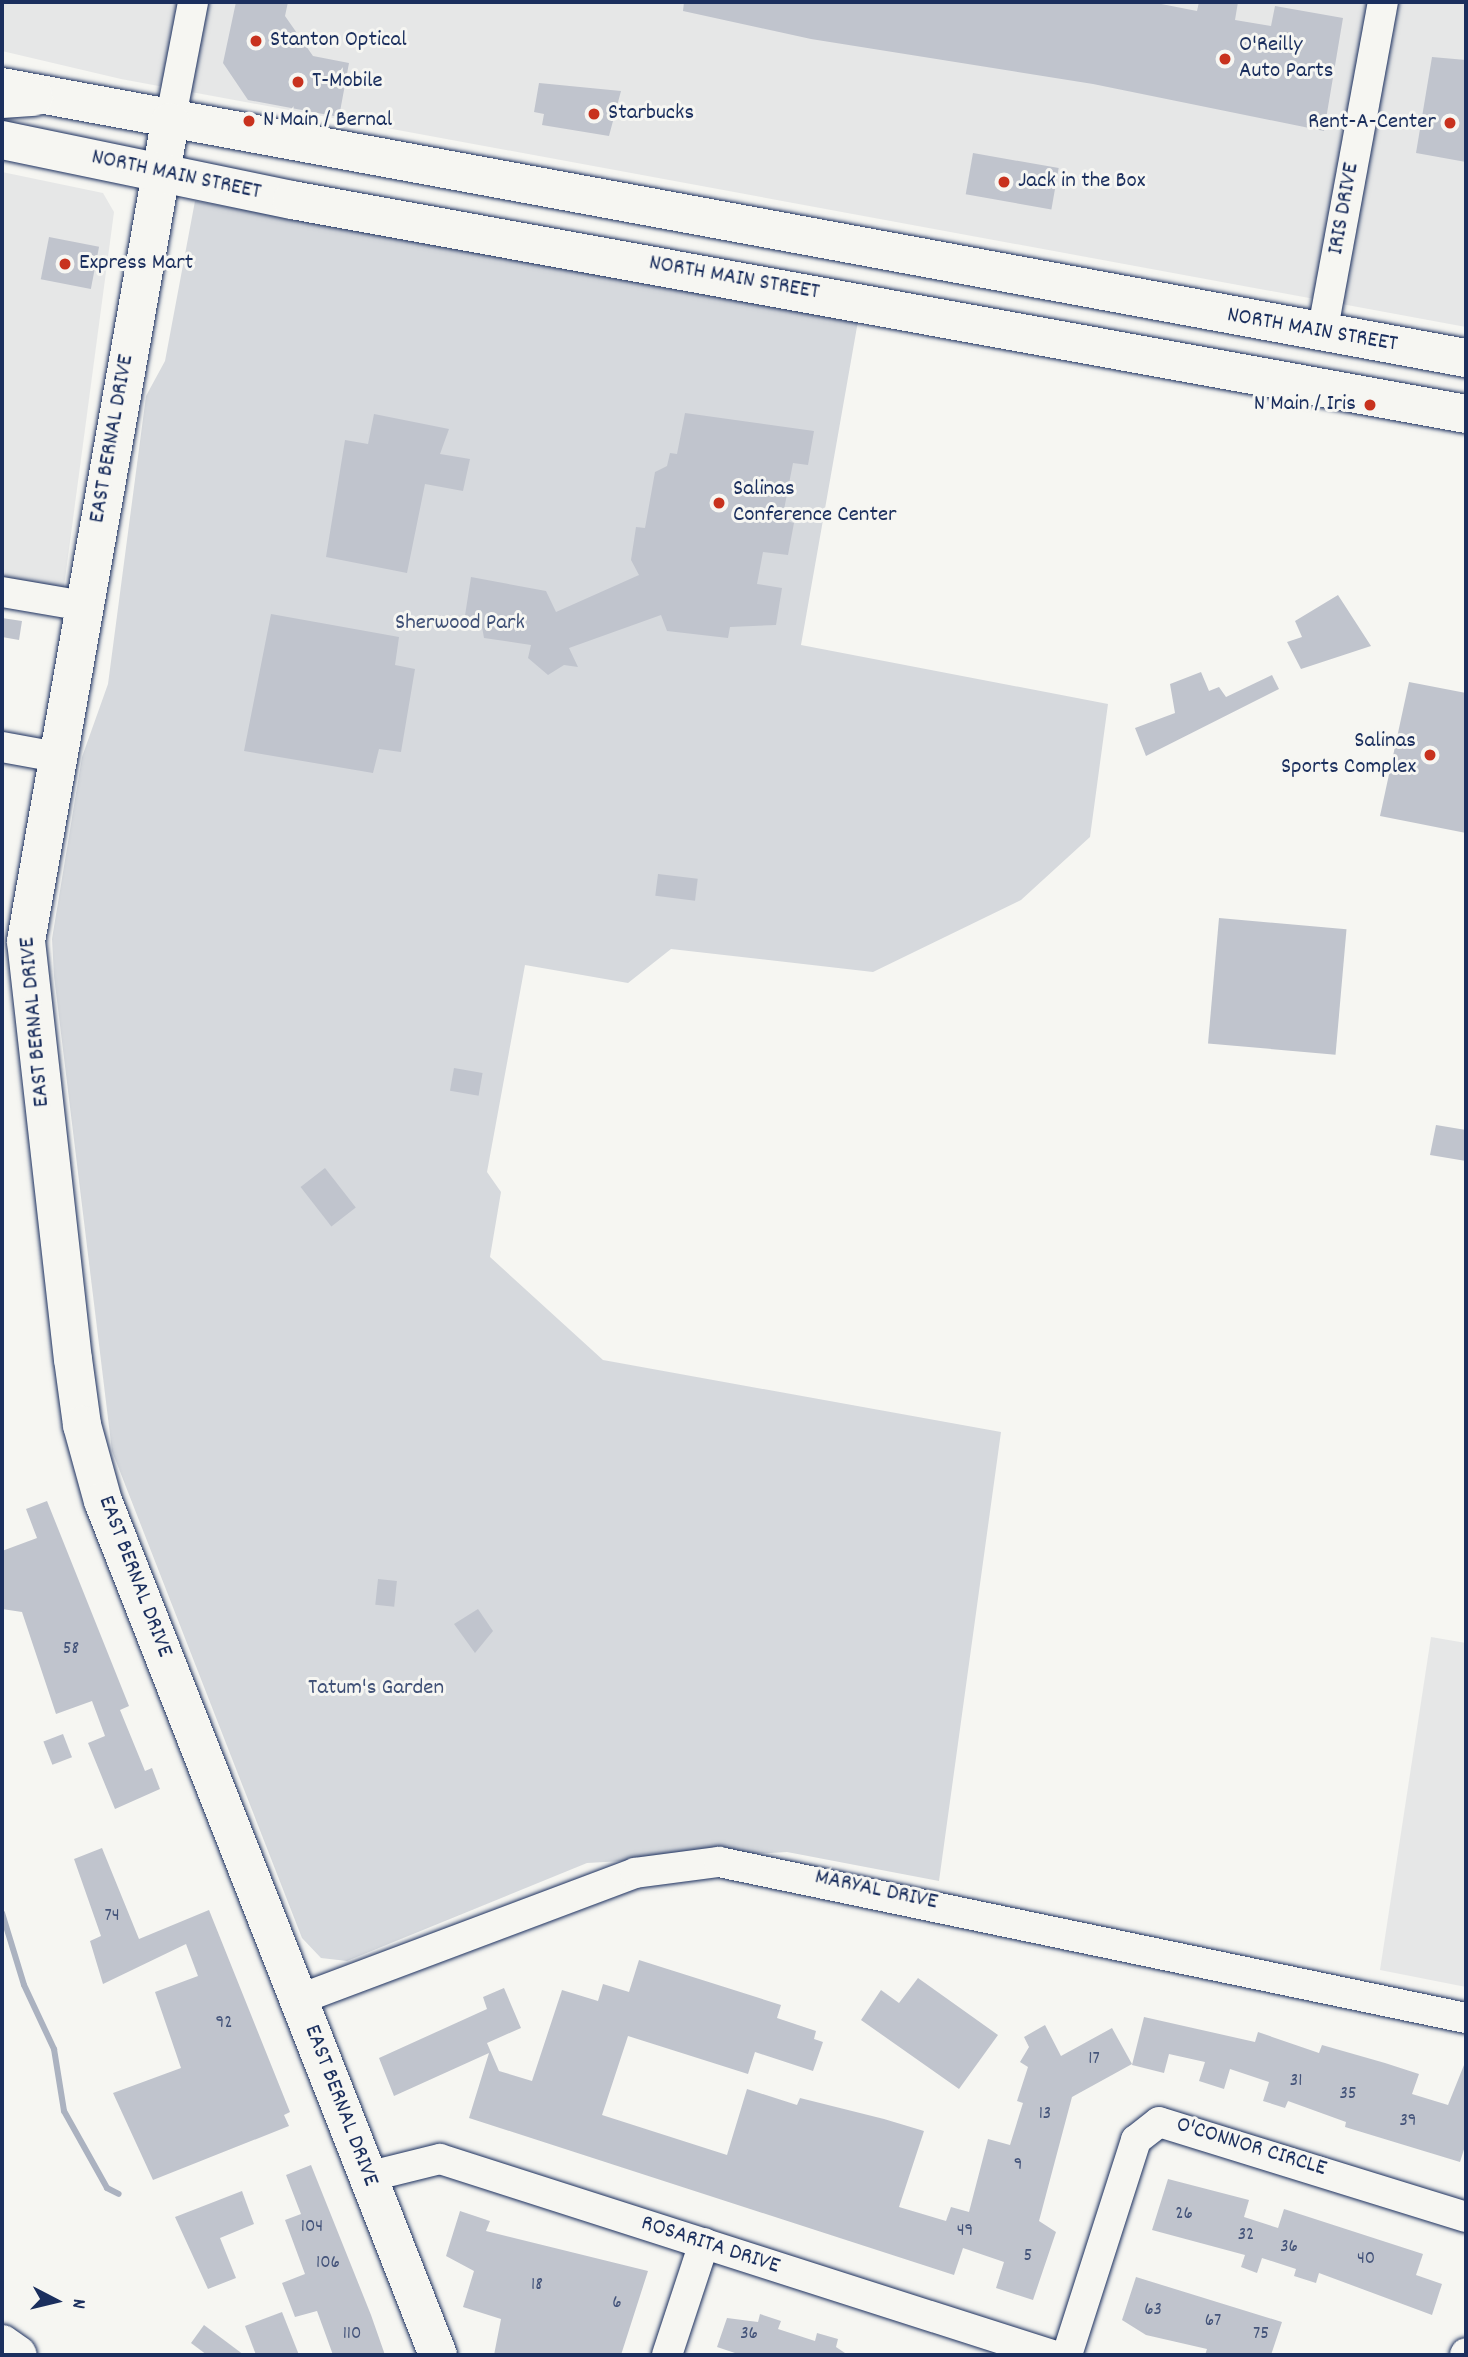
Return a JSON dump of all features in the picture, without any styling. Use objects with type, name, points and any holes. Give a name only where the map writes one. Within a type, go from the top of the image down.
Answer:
[{"type":"main road","name":"NORTH MAIN STREET","points":[[13,95],[1466,358]]},
{"type":"main road","name":"EAST BERNAL DRIVE","points":[[170,122],[83,606],[26,953],[82,1425],[103,1501],[438,2355]]},
{"type":"main road","name":"NORTH MAIN STREET","points":[[2,140],[162,174],[1466,414]]},
{"type":"main road","points":[[2,2344],[18,2355]]},
{"type":"street","points":[[170,122],[193,2]]},
{"type":"street","name":"IRIS DRIVE","points":[[1322,334],[1382,2]]},
{"type":"street","points":[[2,592],[83,606]]},
{"type":"street","points":[[2,747],[57,757]]},
{"type":"street","name":"MARYAL DRIVE","points":[[300,1999],[635,1873],[719,1862],[1466,2018]]},
{"type":"street","name":"O'CONNOR CIRCLE","points":[[1067,2355],[1136,2140],[1159,2122],[1466,2217]]},
{"type":"street","name":"ROSARITA DRIVE","points":[[367,2177],[440,2159],[1052,2355]]},
{"type":"street","points":[[667,2355],[704,2243]]},
{"type":"shaded area","points":[[2,2],[1466,2],[1466,327],[121,79],[2,51]]},
{"type":"shaded area","points":[[2,172],[103,193],[114,212],[63,594],[2,582]]},
{"type":"shaded area","points":[[1431,1637],[1466,1643],[1466,1987],[1380,1970]]},
{"type":"green space","name":"Sherwood Park","points":[[195,201],[858,321],[801,645],[1108,704],[1090,837],[1021,900],[873,972],[671,949],[628,983],[525,965],[487,1172],[501,1192],[490,1257],[603,1360],[1001,1432],[939,1881],[787,1852],[587,1863],[347,1961],[321,1958],[302,1938],[112,1451],[54,976],[52,939],[82,757],[108,684],[146,396],[165,361]]},
{"type":"building","points":[[236,2],[288,2],[285,16],[313,56],[349,63],[339,117],[248,100],[223,63]]},
{"type":"building","points":[[684,2],[1151,2],[1197,11],[1199,2],[1238,2],[1235,20],[1271,26],[1275,6],[1343,18],[1324,131],[1093,84],[811,39],[683,11]]},
{"type":"building","points":[[1432,57],[1466,60],[1466,162],[1416,153]]},
{"type":"building","points":[[539,83],[621,91],[609,136],[542,125],[544,114],[534,112]]},
{"type":"building","points":[[973,153],[1059,168],[1051,209],[966,194]]},
{"type":"building","points":[[49,237],[99,247],[91,289],[41,279]]},
{"type":"building","name":"Salinas Conference Center","points":[[685,413],[814,431],[808,465],[793,463],[782,520],[794,523],[788,555],[763,552],[757,584],[782,588],[776,625],[730,627],[728,638],[667,631],[661,615],[569,648],[578,667],[564,665],[548,675],[528,658],[531,645],[484,638],[482,627],[464,622],[471,577],[546,591],[556,612],[639,575],[631,560],[636,527],[645,528],[655,472],[667,466],[670,453],[677,454]]},
{"type":"building","points":[[374,414],[449,429],[440,454],[470,459],[463,491],[425,484],[407,573],[326,557],[345,440],[368,444]]},
{"type":"building","points":[[1338,595],[1371,646],[1301,669],[1287,642],[1302,637],[1295,621]]},
{"type":"building","points":[[271,614],[399,637],[395,665],[415,669],[401,752],[379,749],[373,773],[244,751]]},
{"type":"building","points":[[2,618],[22,621],[19,640],[2,637]]},
{"type":"building","points":[[1201,672],[1209,691],[1219,687],[1226,697],[1272,675],[1279,689],[1146,756],[1135,728],[1175,713],[1170,684]]},
{"type":"building","name":"Salinas Sports Complex","points":[[1409,682],[1466,693],[1466,833],[1380,816]]},
{"type":"building","points":[[658,874],[698,879],[695,901],[655,896]]},
{"type":"building","points":[[1219,918],[1347,929],[1336,1055],[1208,1044]]},
{"type":"building","points":[[454,1068],[483,1073],[479,1096],[450,1091]]},
{"type":"building","points":[[1436,1125],[1466,1130],[1466,1161],[1430,1155]]},
{"type":"building","points":[[325,1168],[356,1207],[331,1226],[301,1187]]},
{"type":"building","points":[[47,1501],[129,1706],[120,1710],[145,1771],[152,1768],[160,1789],[115,1809],[88,1743],[105,1736],[92,1701],[56,1714],[22,1612],[2,1609],[2,1551],[37,1538],[26,1509]]},
{"type":"building","points":[[378,1579],[397,1581],[394,1607],[375,1605]]},
{"type":"building","points":[[478,1609],[493,1631],[475,1653],[454,1624]]},
{"type":"building","points":[[63,1734],[72,1757],[52,1765],[43,1742]]},
{"type":"building","points":[[102,1848],[139,1939],[209,1910],[290,2112],[284,2115],[289,2126],[153,2180],[113,2093],[181,2068],[155,1992],[198,1976],[186,1944],[103,1984],[90,1941],[101,1936],[74,1859]]},
{"type":"building","points":[[639,1960],[781,2005],[777,2018],[816,2031],[814,2039],[823,2042],[813,2071],[755,2052],[748,2074],[628,2036],[602,2115],[727,2155],[747,2089],[797,2105],[800,2098],[924,2131],[899,2207],[946,2221],[951,2207],[969,2212],[988,2139],[1010,2145],[1023,2103],[1017,2101],[1028,2067],[1020,2062],[1029,2047],[1024,2037],[1045,2025],[1061,2056],[1112,2028],[1132,2064],[1072,2097],[1039,2221],[1056,2232],[1033,2300],[996,2288],[1004,2262],[963,2248],[954,2275],[469,2118],[489,2053],[394,2096],[379,2058],[487,2009],[483,1997],[504,1988],[521,2028],[487,2043],[499,2071],[532,2081],[562,1990],[598,2001],[603,1984],[629,1992]]},
{"type":"building","points":[[918,1978],[998,2035],[959,2089],[861,2020],[881,1990],[899,2003]]},
{"type":"building","points":[[1144,2017],[1255,2042],[1258,2032],[1319,2053],[1322,2045],[1385,2063],[1419,2074],[1412,2094],[1448,2105],[1466,2060],[1466,2143],[1460,2162],[1345,2127],[1346,2122],[1288,2101],[1285,2108],[1263,2101],[1269,2082],[1230,2069],[1224,2089],[1199,2081],[1205,2062],[1169,2054],[1164,2073],[1132,2065]]},
{"type":"building","points":[[311,2165],[385,2355],[333,2355],[317,2311],[295,2317],[282,2283],[305,2274],[285,2220],[301,2214],[286,2175]]},
{"type":"building","points":[[1168,2179],[1249,2200],[1244,2217],[1278,2228],[1284,2209],[1423,2254],[1416,2275],[1442,2284],[1432,2315],[1319,2273],[1316,2283],[1294,2276],[1296,2269],[1262,2258],[1257,2273],[1241,2267],[1245,2255],[1152,2230]]},
{"type":"building","points":[[242,2191],[254,2224],[220,2238],[236,2278],[208,2289],[175,2217]]},
{"type":"building","points":[[460,2211],[490,2221],[486,2231],[648,2271],[621,2355],[494,2355],[501,2319],[463,2307],[474,2271],[446,2256]]},
{"type":"building","points":[[1136,2277],[1282,2322],[1271,2355],[1205,2355],[1207,2349],[1146,2335],[1122,2320]]},
{"type":"building","points":[[282,2312],[299,2355],[256,2355],[245,2326]]},
{"type":"building","points":[[760,2314],[781,2321],[778,2329],[815,2341],[817,2333],[838,2339],[836,2347],[848,2355],[741,2355],[717,2347],[727,2318],[758,2322]]},
{"type":"building","points":[[204,2325],[244,2355],[207,2355],[191,2343]]},
{"type":"waterway","points":[[2,1913],[24,1985],[54,2049],[64,2111],[107,2188],[119,2194]]},
{"type":"place","name":"Stanton Optical","points":[[256,41]]},
{"type":"place","name":"O'Reilly Auto Parts","points":[[1225,59]]},
{"type":"place","name":"T-Mobile","points":[[298,82]]},
{"type":"place","name":"Starbucks","points":[[594,114]]},
{"type":"place","name":"N Main / Bernal","points":[[249,121]]},
{"type":"place","name":"Rent-A-Center","points":[[1450,123]]},
{"type":"place","name":"Jack in the Box","points":[[1004,182]]},
{"type":"place","name":"Express Mart","points":[[65,264]]},
{"type":"place","name":"N Main / Iris","points":[[1370,405]]},
{"type":"place","name":"Salinas Conference Center","points":[[719,503]]},
{"type":"place","name":"Salinas Sports Complex","points":[[1430,755]]},
{"type":"park label","name":"Tatum's Garden","points":[[376,1689]]}]
